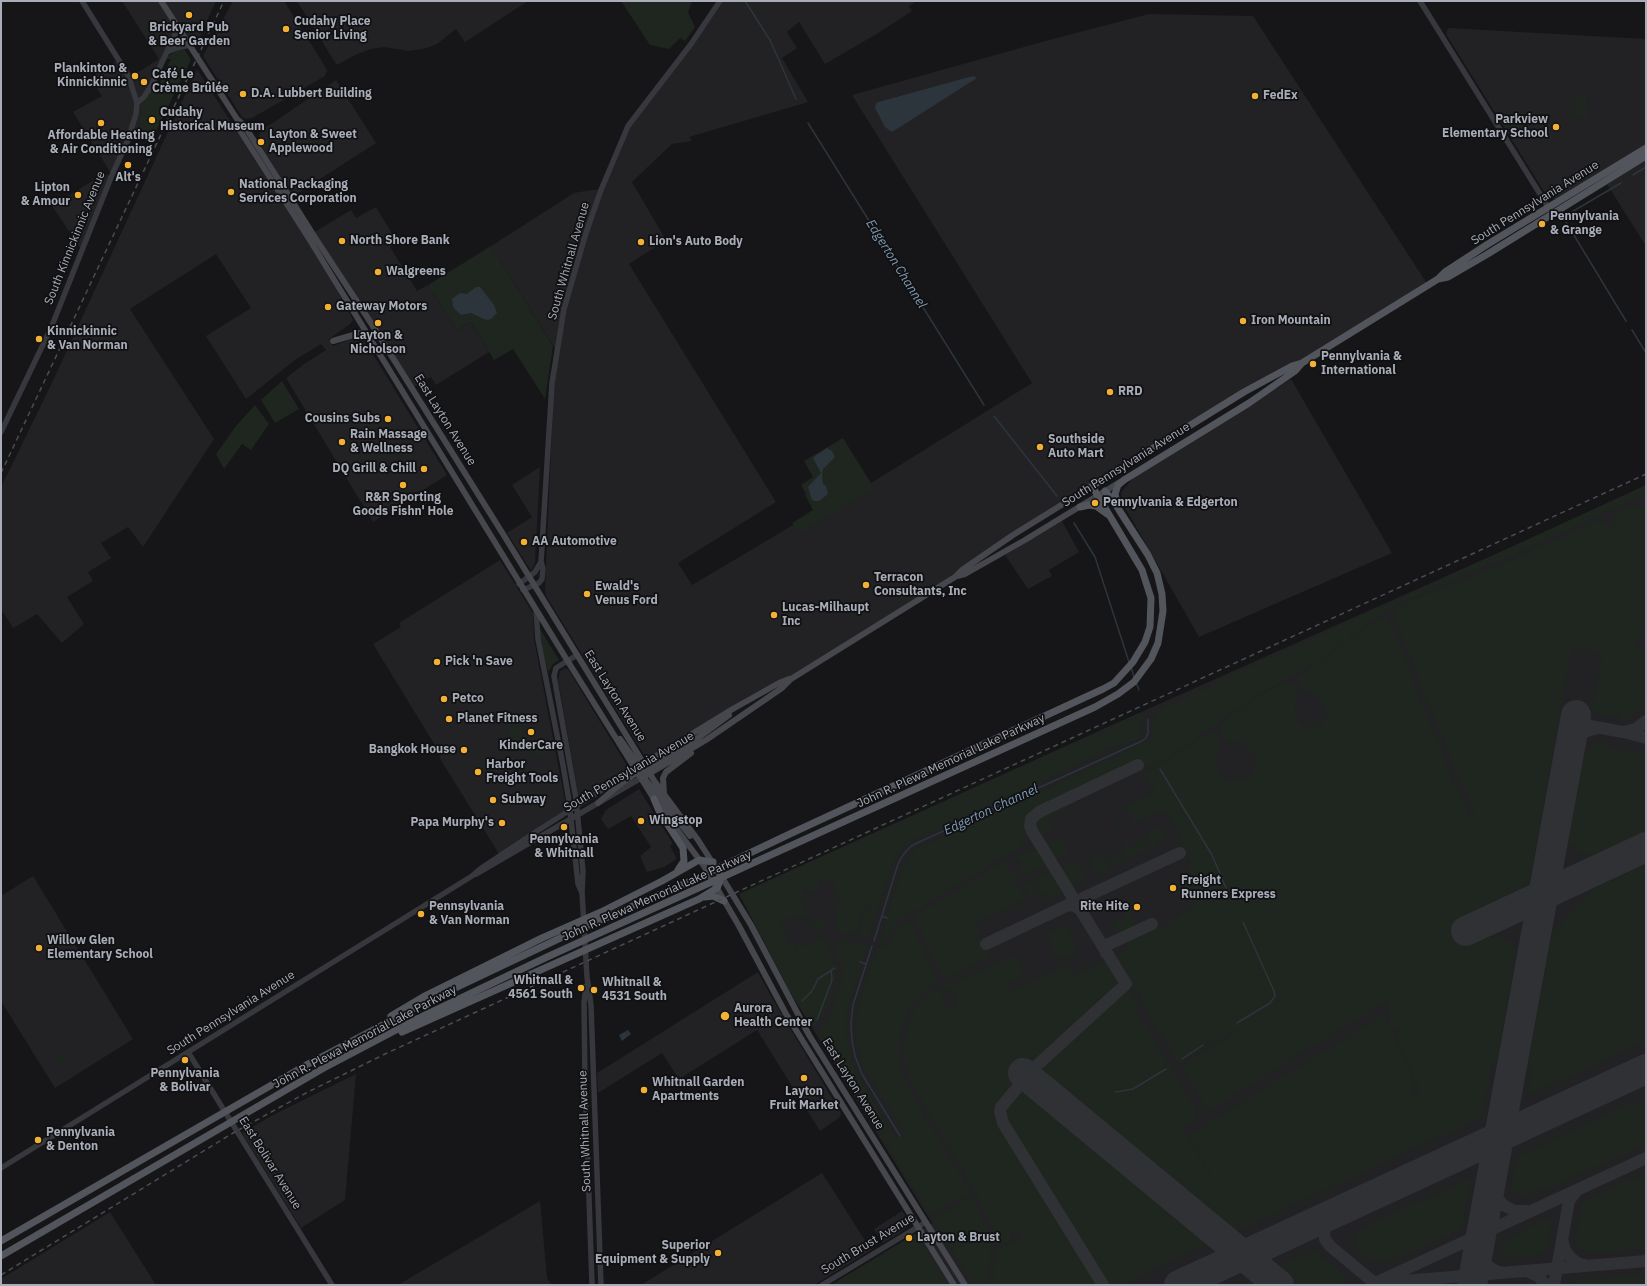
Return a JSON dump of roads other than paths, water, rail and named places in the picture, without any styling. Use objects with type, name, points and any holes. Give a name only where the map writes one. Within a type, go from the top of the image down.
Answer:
[{"type":"main road","name":"East Layton Avenue","points":[[162,1],[178,28],[240,123],[244,125],[368,318],[535,586],[577,655],[642,771],[654,799],[701,863],[714,892]]},
{"type":"main road","name":"East Layton Avenue","points":[[240,123],[239,129],[241,133],[311,242],[366,335],[605,722],[642,771],[665,798],[711,860],[740,906],[809,1035],[965,1285]]},
{"type":"main road","name":"South Pennsylvania Avenue","points":[[642,771],[706,740],[782,688],[791,679],[955,577],[962,570],[1019,532],[1092,486],[1244,392],[1292,366],[1302,363],[1438,279],[1445,272],[1548,207],[1646,148]]},
{"type":"main road","name":"South Pennsylvania Avenue","points":[[1438,279],[1448,277],[1646,156]]},
{"type":"main road","points":[[333,341],[360,333],[366,335]]},
{"type":"main road","name":"South Pennsylvania Avenue","points":[[955,577],[965,574],[1025,540],[1124,480],[1256,398],[1295,371],[1302,363]]},
{"type":"main road","name":"John R. Plewa Memorial Lake Parkway","points":[[1,1256],[322,1070],[417,1019],[1109,700],[1134,682],[1151,659],[1158,643],[1163,611],[1162,594],[1157,573],[1148,555],[1119,510],[1115,491],[1118,485],[1124,480]]},
{"type":"main road","name":"John R. Plewa Memorial Lake Parkway","points":[[2,1240],[308,1064],[436,997],[542,947],[693,880],[1108,687],[1128,669],[1145,642],[1151,617],[1149,588],[1142,570],[1092,486]]},
{"type":"main road","points":[[1105,491],[1119,510]]},
{"type":"main road","points":[[1080,506],[1096,506],[1103,510],[1112,519]]},
{"type":"main road","points":[[1019,532],[1025,540]]},
{"type":"main road","name":"South Pennsylvania Avenue","points":[[642,771],[749,700],[779,683],[791,679]]},
{"type":"main road","points":[[665,798],[663,778],[666,772],[706,740]]},
{"type":"main road","points":[[308,1064],[423,997],[542,938],[601,912],[674,874],[711,860],[679,824],[642,771],[619,785],[598,803]]},
{"type":"main road","points":[[654,799],[659,811],[683,848],[685,855],[684,861],[674,874]]},
{"type":"main road","points":[[322,1070],[555,962],[714,892],[720,881],[720,874]]},
{"type":"main road","points":[[714,892],[724,901]]},
{"type":"main road","name":"East Layton Avenue","points":[[724,901],[783,1009],[954,1285]]},
{"type":"main road","points":[[1,1261],[54,1228],[69,1216]]},
{"type":"street","points":[[82,1],[124,67],[133,88],[137,103]]},
{"type":"street","name":"South Whitnall Avenue","points":[[535,586],[542,579],[543,568],[541,562],[552,383],[564,308],[586,234],[601,190],[628,126],[691,44],[720,1]]},
{"type":"street","points":[[1420,1],[1552,214]]},
{"type":"street","points":[[137,103],[149,90],[178,28]]},
{"type":"street","points":[[167,53],[176,48],[190,45]]},
{"type":"street","name":"South Kinnickinnic Avenue","points":[[1,432],[51,328],[83,252],[112,175],[134,125],[137,103]]},
{"type":"street","points":[[519,584],[535,572],[541,562]]},
{"type":"street","points":[[523,590],[535,586]]},
{"type":"street","name":"South Whitnall Avenue","points":[[536,610],[538,639],[559,740],[570,811],[578,884],[582,892]]},
{"type":"street","name":"South Whitnall Avenue","points":[[577,655],[556,668],[554,676],[571,764],[577,806],[583,871],[582,892],[587,977],[591,1005],[601,1285]]},
{"type":"street","name":"South Pennsylvania Avenue","points":[[1,1168],[472,876],[480,869],[577,806],[642,771]]},
{"type":"street","name":"South Pennsylvania Avenue","points":[[472,876],[482,872],[598,803]]},
{"type":"street","name":"South Whitnall Avenue","points":[[587,977],[584,1003],[592,1285]]},
{"type":"street","name":"East Bolivar Avenue","points":[[188,1052],[332,1285]]},
{"type":"street","points":[[590,1212],[599,1212]]},
{"type":"street","name":"South Brust Avenue","points":[[822,1285],[926,1222]]},
{"type":"waterway","name":"Edgerton Channel","points":[[745,1],[770,40],[796,99]]},
{"type":"waterway","name":"Edgerton Channel","points":[[808,123],[984,405]]},
{"type":"waterway","points":[[1633,175],[1646,167]]},
{"type":"waterway","points":[[1570,213],[1621,183]]},
{"type":"waterway","points":[[1566,222],[1626,321]]},
{"type":"waterway","points":[[1632,330],[1646,353]]},
{"type":"waterway","name":"Edgerton Channel","points":[[994,416],[1057,496]]},
{"type":"waterway","name":"Edgerton Channel","points":[[1074,523],[1095,557],[1129,662]]},
{"type":"waterway","name":"Edgerton Channel","points":[[1131,667],[1134,677]]},
{"type":"waterway","name":"Edgerton Channel","points":[[1136,682],[1139,690]]},
{"type":"waterway","name":"Edgerton Channel","points":[[874,941],[898,864],[910,847],[1142,741],[1146,738],[1148,733],[1148,719]]},
{"type":"waterway","points":[[1160,769],[1212,855],[1226,888]]},
{"type":"waterway","name":"Edgerton Channel","points":[[882,916],[887,918]]},
{"type":"waterway","points":[[1237,1023],[1270,1003],[1275,996],[1243,922]]},
{"type":"waterway","name":"Edgerton Channel","points":[[872,946],[853,1005],[851,1024],[852,1040],[855,1056],[862,1074],[900,1136]]},
{"type":"waterway","name":"Edgerton Channel","points":[[860,962],[866,964]]},
{"type":"waterway","points":[[802,1001],[812,991],[818,979],[835,968]]},
{"type":"waterway","points":[[817,1020],[831,983],[831,970]]},
{"type":"waterway","points":[[1182,1059],[1203,1045]]},
{"type":"waterway","points":[[1116,1092],[1133,1089],[1166,1069]]},
{"type":"railway","points":[[1,473],[224,1]]},
{"type":"railway","points":[[1,1275],[233,1133],[306,1093],[387,1053],[1646,474]]},
{"type":"place","name":"Brickyard Pub & Beer Garden","points":[[189,15]]},
{"type":"place","name":"Cudahy Place Senior Living","points":[[286,29]]},
{"type":"place","name":"Plankinton & Kinnickinnic","points":[[135,76]]},
{"type":"place","name":"Café Le Crème Brûlée","points":[[144,82]]},
{"type":"place","name":"D.A. Lubbert Building","points":[[243,94]]},
{"type":"place","name":"FedEx","points":[[1255,96]]},
{"type":"place","name":"Cudahy Historical Museum","points":[[152,120]]},
{"type":"place","name":"Affordable Heating & Air Conditioning","points":[[101,123]]},
{"type":"place","name":"Parkview Elementary School","points":[[1556,127]]},
{"type":"place","name":"Layton & Sweet Applewood","points":[[261,142]]},
{"type":"place","name":"Alt's","points":[[128,165]]},
{"type":"place","name":"National Packaging Services Corporation","points":[[231,192]]},
{"type":"place","name":"Lipton & Amour","points":[[78,195]]},
{"type":"place","name":"Pennylvania & Grange","points":[[1542,224]]},
{"type":"place","name":"North Shore Bank","points":[[342,241]]},
{"type":"place","name":"Lion's Auto Body","points":[[641,242]]},
{"type":"place","name":"Walgreens","points":[[378,272]]},
{"type":"place","name":"Gateway Motors","points":[[328,307]]},
{"type":"place","name":"Iron Mountain","points":[[1243,321]]},
{"type":"place","name":"Layton & Nicholson","points":[[378,323]]},
{"type":"place","name":"Kinnickinnic & Van Norman","points":[[39,339]]},
{"type":"place","name":"Pennylvania & International","points":[[1313,364]]},
{"type":"place","name":"RRD","points":[[1110,392]]},
{"type":"place","name":"Cousins Subs","points":[[388,419]]},
{"type":"place","name":"Rain Massage & Wellness","points":[[342,442]]},
{"type":"place","name":"Southside Auto Mart","points":[[1040,447]]},
{"type":"place","name":"DQ Grill & Chill","points":[[424,469]]},
{"type":"place","name":"R&R Sporting Goods Fishn' Hole","points":[[403,485]]},
{"type":"place","name":"Pennylvania & Edgerton","points":[[1095,503]]},
{"type":"place","name":"AA Automotive","points":[[524,542]]},
{"type":"place","name":"Terracon Consultants, Inc","points":[[866,585]]},
{"type":"place","name":"Ewald's Venus Ford","points":[[587,594]]},
{"type":"place","name":"Lucas-Milhaupt Inc","points":[[774,615]]},
{"type":"place","name":"Pick 'n Save","points":[[437,662]]},
{"type":"place","name":"Petco","points":[[444,699]]},
{"type":"place","name":"Planet Fitness","points":[[449,719]]},
{"type":"place","name":"KinderCare","points":[[531,732]]},
{"type":"place","name":"Bangkok House","points":[[464,750]]},
{"type":"place","name":"Harbor Freight Tools","points":[[478,772]]},
{"type":"place","name":"Subway","points":[[493,800]]},
{"type":"place","name":"Wingstop","points":[[641,821]]},
{"type":"place","name":"Papa Murphy's","points":[[502,823]]},
{"type":"place","name":"Pennylvania & Whitnall","points":[[564,827]]},
{"type":"place","name":"Freight Runners Express","points":[[1173,888]]},
{"type":"place","name":"Rite Hite","points":[[1137,907]]},
{"type":"place","name":"Pennsylvania & Van Norman","points":[[421,914]]},
{"type":"place","name":"Willow Glen Elementary School","points":[[39,948]]},
{"type":"place","name":"Whitnall & 4561 South","points":[[581,988]]},
{"type":"place","name":"Whitnall & 4531 South","points":[[594,990]]},
{"type":"place","name":"Aurora Health Center","points":[[725,1016]]},
{"type":"place","name":"Pennylvania & Bolivar","points":[[185,1060]]},
{"type":"place","name":"Layton Fruit Market","points":[[804,1078]]},
{"type":"place","name":"Whitnall Garden Apartments","points":[[644,1090]]},
{"type":"place","name":"Pennylvania & Denton","points":[[38,1140]]},
{"type":"place","name":"Layton & Brust","points":[[909,1238]]},
{"type":"place","name":"Superior Equipment & Supply","points":[[718,1253]]}]
